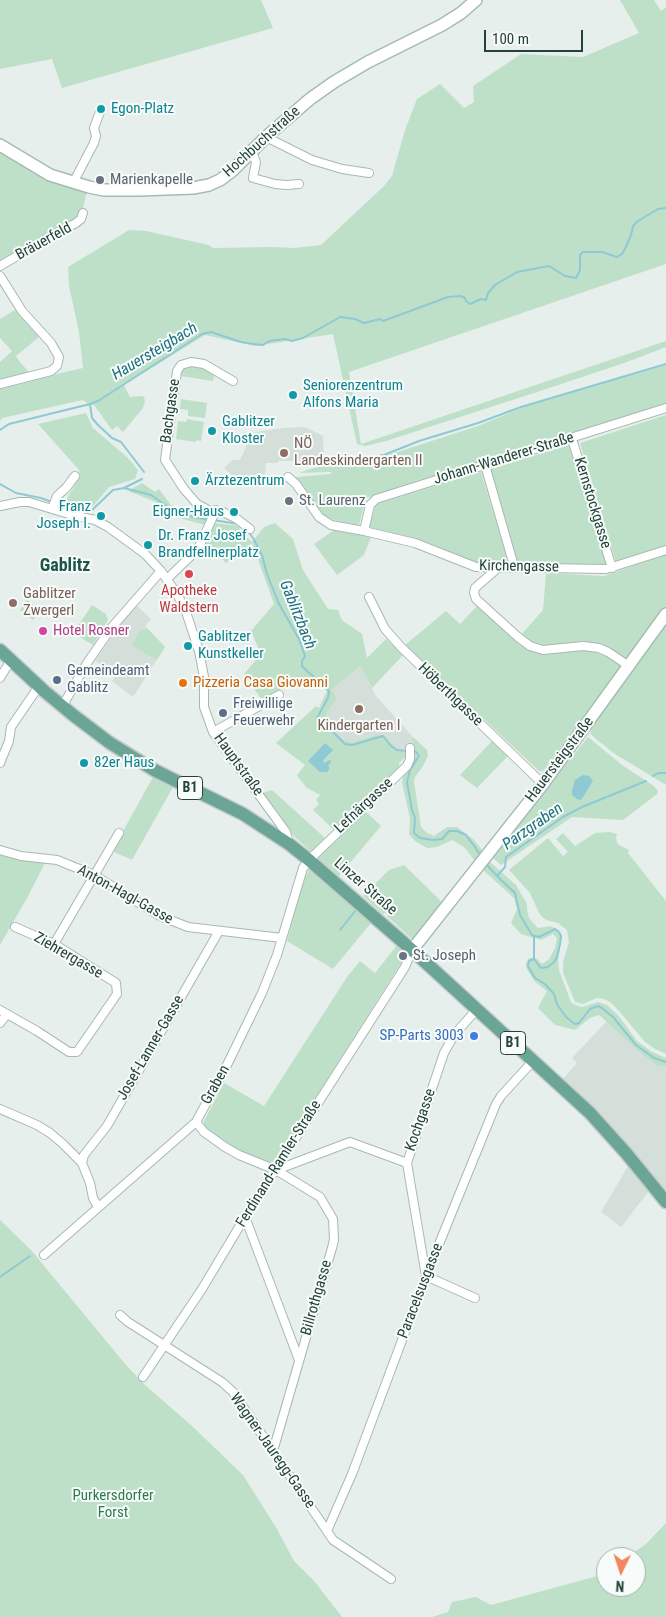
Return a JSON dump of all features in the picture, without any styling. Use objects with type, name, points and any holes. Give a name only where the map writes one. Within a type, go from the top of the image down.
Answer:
[{"type":"main road","name":"Linzer Straße","points":[[0,650],[38,686],[93,731],[138,761],[243,814],[289,844],[478,1008],[590,1113],[626,1152],[666,1202]]},
{"type":"street","name":"Hochbuchstraße","points":[[0,145],[50,175],[73,183],[104,190],[193,188],[209,185],[220,180],[310,99],[334,82],[368,62],[442,26],[476,0]]},
{"type":"street","points":[[73,183],[94,143],[96,136],[94,128],[101,108]]},
{"type":"street","points":[[266,138],[312,160],[342,169],[369,174]]},
{"type":"street","points":[[252,152],[256,162],[253,178],[275,184],[299,184]]},
{"type":"street","name":"Bräuerfeld","points":[[0,266],[53,234],[76,224],[81,219],[83,213]]},
{"type":"street","points":[[0,276],[22,310],[51,342],[59,357],[57,366],[51,371],[0,384]]},
{"type":"street","name":"Bachgasse","points":[[233,381],[204,364],[191,362],[181,366],[177,371],[165,460],[184,489],[197,504],[210,511],[237,519],[250,529]]},
{"type":"street","name":"Johann-Wanderer-Straße","points":[[364,531],[370,505],[376,499],[666,408]]},
{"type":"street","name":"Kernstockgasse","points":[[572,439],[612,568]]},
{"type":"street","points":[[485,465],[514,566]]},
{"type":"street","points":[[54,505],[57,496],[75,476]]},
{"type":"street","name":"Kirchengasse","points":[[288,478],[296,484],[319,517],[331,525],[415,543],[471,566],[488,568],[514,566],[606,569],[666,550]]},
{"type":"street","name":"Hauptstraße","points":[[0,506],[20,502],[54,505],[98,521],[145,554],[161,571],[185,608],[199,651],[204,677],[204,707],[213,732],[286,832],[289,844]]},
{"type":"street","points":[[167,579],[198,549],[215,512]]},
{"type":"street","points":[[499,567],[475,588],[474,593],[476,599],[518,637],[530,646],[543,650],[583,646],[599,648],[629,666]]},
{"type":"street","points":[[62,706],[87,663],[119,618],[161,571]]},
{"type":"street","name":"Höberthgasse","points":[[369,597],[385,629],[401,647],[543,784]]},
{"type":"street","name":"Hauersteigstraße","points":[[412,950],[543,784],[666,614]]},
{"type":"street","points":[[0,678],[11,660]]},
{"type":"street","points":[[0,763],[9,741],[12,727],[38,686]]},
{"type":"street","points":[[213,732],[279,695]]},
{"type":"street","name":"Lefnärgasse","points":[[308,860],[407,766],[410,759],[410,751]]},
{"type":"street","points":[[54,944],[119,833]]},
{"type":"street","name":"Anton-Hagl-Gasse","points":[[0,850],[21,856],[56,860],[94,875],[160,916],[188,928],[282,938]]},
{"type":"street","name":"Graben","points":[[44,1255],[196,1122],[228,1065],[262,993],[277,955],[303,868],[308,860]]},
{"type":"street","name":"Ziehrergasse","points":[[3,1012],[69,1052],[77,1052],[117,994],[116,983],[54,944],[16,928]]},
{"type":"street","name":"Josef-Lanner-Gasse","points":[[82,1163],[84,1155],[107,1126],[219,931]]},
{"type":"street","name":"Ferdinand-Ramler-Straße","points":[[143,1377],[202,1289],[405,967],[412,950]]},
{"type":"street","name":"Kochgasse","points":[[426,1276],[407,1163],[444,1053],[454,1034],[478,1008]]},
{"type":"street","points":[[0,1023],[3,1012]]},
{"type":"street","name":"Paracelsusgasse","points":[[327,1531],[352,1474],[426,1276],[496,1104],[501,1096],[534,1062]]},
{"type":"street","points":[[0,1109],[50,1133],[62,1143],[82,1163],[90,1183],[93,1198],[98,1207]]},
{"type":"street","name":"Billrothgasse","points":[[196,1122],[204,1132],[225,1147],[239,1155],[276,1170],[320,1197],[333,1219],[334,1240],[273,1451]]},
{"type":"street","points":[[276,1170],[350,1142],[407,1163]]},
{"type":"street","points":[[245,1218],[300,1360]]},
{"type":"street","points":[[426,1276],[475,1298]]},
{"type":"street","name":"Wagner-Jauregg-Gasse","points":[[120,1315],[222,1382],[233,1392],[333,1540],[391,1579]]},
{"type":"shaded area","name":"NÖ Landeskindergarten II","points":[[305,427],[323,436],[324,459],[266,463],[265,474],[242,485],[224,468],[232,460],[240,460],[248,437],[255,432]]},
{"type":"shaded area","points":[[136,605],[151,619],[145,626],[165,647],[133,697],[112,681],[116,674],[95,661]]},
{"type":"shaded area","name":"Kindergarten I","points":[[360,666],[376,696],[413,737],[413,750],[397,749],[387,738],[375,735],[353,742],[344,740],[334,730],[324,725],[323,720],[337,698],[330,690]]},
{"type":"shaded area","points":[[607,1021],[643,1055],[658,1066],[666,1066],[666,1194],[600,1113],[563,1079],[577,1063],[572,1058]]},
{"type":"shaded area","points":[[628,1166],[649,1191],[621,1227],[601,1212]]},
{"type":"green space","points":[[0,0],[261,0],[273,28],[62,88],[52,59],[0,69]]},
{"type":"green space","points":[[620,0],[654,0],[661,11],[666,7],[666,264],[349,372],[361,444],[666,341],[666,347],[534,393],[386,441],[365,446],[357,444],[333,334],[255,346],[205,335],[124,385],[130,397],[142,396],[145,401],[143,408],[123,432],[117,426],[112,430],[94,405],[90,405],[83,400],[2,418],[0,421],[0,387],[83,368],[79,332],[69,286],[68,267],[129,230],[146,231],[209,245],[213,248],[294,248],[321,245],[384,186],[392,176],[405,130],[417,99],[440,84],[464,108],[474,102],[473,86],[521,54],[583,57],[639,33]]},
{"type":"green space","points":[[0,150],[87,190],[83,209],[76,220],[0,261]]},
{"type":"green space","points":[[15,310],[39,337],[16,356],[29,372],[0,379],[0,362],[12,351],[0,338],[0,319]]},
{"type":"green space","points":[[190,365],[200,366],[215,373],[213,381],[180,376],[182,370]]},
{"type":"green space","points":[[666,365],[666,404],[366,498],[359,525],[334,520],[324,515],[314,504],[296,477],[331,474],[331,472],[300,473],[354,458],[356,464],[382,457],[478,426],[524,407],[576,390]]},
{"type":"green space","points":[[181,399],[207,403],[205,418],[188,416],[188,410],[180,409]]},
{"type":"green space","points":[[86,413],[93,428],[128,458],[138,470],[135,479],[109,487],[94,505],[85,510],[64,503],[80,477],[79,470],[38,424]]},
{"type":"green space","points":[[666,415],[666,546],[616,562],[580,443]]},
{"type":"green space","points":[[187,419],[204,422],[201,441],[176,439],[178,421],[186,422]]},
{"type":"green space","points":[[569,445],[608,565],[518,562],[491,469]]},
{"type":"green space","points":[[481,472],[508,562],[475,563],[413,538],[369,527],[376,504]]},
{"type":"green space","points":[[142,483],[155,492],[159,489],[171,505],[209,517],[205,525],[179,518],[156,502],[128,491]]},
{"type":"green space","points":[[213,523],[240,526],[239,530],[252,542],[264,527],[275,523],[293,539],[303,570],[328,609],[338,610],[342,620],[362,634],[367,658],[386,639],[403,655],[372,688],[360,666],[331,690],[337,698],[323,720],[324,725],[334,730],[344,740],[353,742],[375,735],[384,735],[397,749],[407,750],[407,755],[399,763],[400,770],[335,831],[313,810],[319,804],[316,800],[320,795],[307,788],[297,775],[305,765],[276,743],[316,706],[319,708],[327,691],[318,685],[297,680],[262,700],[244,674],[261,654],[251,631],[274,604],[252,543],[226,563],[205,543],[207,537],[211,535],[209,532]]},
{"type":"green space","points":[[334,530],[371,537],[364,555],[337,575],[314,544]]},
{"type":"green space","points":[[666,554],[666,608],[629,660],[610,649],[536,646],[520,636],[543,610],[546,573],[604,576]]},
{"type":"green space","points":[[27,600],[40,610],[33,620],[20,610]]},
{"type":"green space","points":[[92,605],[106,614],[108,620],[93,645],[73,633]]},
{"type":"green space","points":[[478,605],[520,645],[532,651],[553,654],[587,650],[620,662],[621,666],[543,771],[539,771],[405,645],[446,611],[460,624]]},
{"type":"green space","points":[[666,621],[666,785],[615,754],[596,739],[590,730]]},
{"type":"green space","points":[[147,628],[165,647],[157,660],[131,645],[141,629]]},
{"type":"green space","points":[[413,737],[427,750],[428,756],[414,782],[421,827],[427,833],[434,836],[447,827],[457,827],[473,839],[484,852],[476,862],[464,847],[452,840],[437,847],[427,848],[415,841],[409,834],[410,818],[402,783],[403,775],[410,767]]},
{"type":"green space","points":[[588,737],[622,765],[654,786],[658,791],[657,794],[623,820],[572,817],[501,865],[492,857]]},
{"type":"green space","points":[[492,741],[508,756],[477,788],[460,775]]},
{"type":"green space","points":[[153,777],[173,787],[132,860],[112,851]]},
{"type":"green space","points":[[272,790],[325,838],[311,852],[294,836],[262,793]]},
{"type":"green space","points":[[365,811],[381,826],[339,876],[317,857]]},
{"type":"green space","points":[[610,832],[617,834],[617,843],[629,850],[628,853],[666,901],[666,1054],[645,1042],[610,1002],[597,998],[583,1004],[575,1002],[563,973],[563,962],[569,942],[567,930],[558,923],[546,920],[540,915],[530,893],[509,870],[548,838],[563,856],[568,852],[556,839],[563,833],[575,846],[595,833]]},
{"type":"green space","points":[[0,854],[45,863],[0,945]]},
{"type":"green space","points":[[489,861],[516,885],[527,904],[529,918],[538,928],[550,926],[557,929],[562,936],[558,960],[559,970],[571,1002],[582,1007],[598,1002],[607,1005],[618,1015],[637,1041],[652,1052],[666,1058],[666,1066],[658,1066],[643,1055],[599,1015],[590,1018],[575,1030],[555,1025],[538,1008],[547,991],[534,981],[526,967],[526,963],[529,958],[536,958],[542,964],[549,959],[555,948],[557,938],[553,934],[541,940],[521,934],[511,923],[517,909],[514,898],[482,869]]},
{"type":"green space","points":[[404,865],[443,903],[414,939],[387,916],[390,913],[388,911],[383,914],[363,896],[389,870]]},
{"type":"green space","points":[[309,870],[371,923],[333,969],[287,941],[303,882]]},
{"type":"green space","points":[[397,945],[403,953],[400,956],[403,960],[276,1160],[270,1163],[236,1149],[204,1128],[204,1121],[224,1083],[264,1106],[347,977],[360,961],[375,973]]},
{"type":"green space","name":"Purkersdorfer Forst","points":[[0,1220],[31,1250],[126,1365],[145,1385],[192,1426],[243,1475],[277,1529],[294,1561],[315,1582],[342,1617],[0,1617]]},
{"type":"green space","points":[[666,1523],[666,1617],[432,1617],[448,1612],[452,1602],[476,1597],[491,1605],[596,1576],[596,1597],[646,1597],[646,1547],[642,1547]]},
{"type":"water","points":[[325,743],[333,750],[323,760],[324,763],[330,760],[331,762],[328,766],[330,768],[327,772],[320,772],[308,761]]},
{"type":"water","points":[[583,775],[589,776],[593,781],[581,800],[572,795],[572,790],[575,780]]},
{"type":"waterway","name":"Hauersteigbach","points":[[144,472],[121,442],[112,438],[92,418],[90,404],[98,401],[202,334],[211,332],[241,342],[263,345],[269,341],[285,339],[292,341],[303,338],[340,317],[355,319],[364,323],[380,319],[383,321],[448,297],[461,296],[470,304],[481,299],[486,300],[488,293],[495,285],[517,272],[549,266],[565,276],[576,278],[580,270],[580,255],[583,252],[602,252],[617,257],[622,254],[626,247],[633,226],[658,209],[666,208]]},
{"type":"waterway","points":[[358,457],[368,458],[384,455],[419,441],[478,423],[521,407],[666,364]]},
{"type":"waterway","points":[[0,430],[9,424],[90,404]]},
{"type":"waterway","name":"Hauersteigbach","points":[[124,488],[142,479]]},
{"type":"waterway","name":"Gablitzbach","points":[[0,484],[16,493],[52,502]]},
{"type":"waterway","name":"Gablitzbach","points":[[56,504],[78,511],[90,512],[113,490],[124,488],[151,495],[178,514],[209,520]]},
{"type":"waterway","name":"Gablitzbach","points":[[213,520],[238,524]]},
{"type":"waterway","name":"Gablitzbach","points":[[248,531],[262,555],[267,574],[279,604],[299,639],[305,656],[302,666],[329,692],[328,698],[317,718],[318,722],[331,730],[345,744],[352,745],[383,736],[397,750],[408,751]]},
{"type":"waterway","name":"Gablitzbach","points":[[412,751],[416,752],[419,756],[410,770],[407,782],[415,818],[414,833],[420,838],[433,840],[442,839],[449,831],[457,831],[466,835],[481,857]]},
{"type":"waterway","name":"Parzgraben","points":[[653,776],[658,773],[666,773]]},
{"type":"waterway","name":"Parzgraben","points":[[497,876],[505,867],[506,857],[563,817],[582,807],[646,781]]},
{"type":"waterway","name":"Gablitzbach","points":[[485,863],[515,893],[520,915],[532,935],[539,937],[555,929],[559,932],[561,936],[560,944],[554,962],[548,967],[541,968],[534,959],[529,961],[528,966],[535,978],[545,984],[554,994],[557,1004],[566,1017],[575,1024],[579,1023],[590,1009],[598,1006],[613,1017],[636,1045],[654,1058],[666,1062]]},
{"type":"waterway","points":[[340,930],[356,910]]},
{"type":"waterway","points":[[534,937],[534,959]]},
{"type":"waterway","points":[[0,1277],[30,1256]]},
{"type":"place","name":"Egon-Platz","points":[[101,109]]},
{"type":"place","name":"Marienkapelle","points":[[100,180]]},
{"type":"place","name":"Seniorenzentrum Alfons Maria","points":[[293,395]]},
{"type":"place","name":"Gablitzer Kloster","points":[[212,431]]},
{"type":"place","name":"NÖ Landeskindergarten II","points":[[284,453]]},
{"type":"place","name":"Ärztezentrum","points":[[195,481]]},
{"type":"place","name":"St. Laurenz","points":[[289,501]]},
{"type":"place","name":"Eigner-Haus","points":[[234,512]]},
{"type":"place","name":"Franz Joseph I.","points":[[101,516]]},
{"type":"place","name":"Dr. Franz Josef Brandfellnerplatz","points":[[148,545]]},
{"type":"place","name":"Apotheke Waldstern","points":[[189,574]]},
{"type":"place","name":"Gablitzer Zwergerl","points":[[13,603]]},
{"type":"place","name":"Hotel Rosner","points":[[43,631]]},
{"type":"place","name":"Gablitzer Kunstkeller","points":[[188,646]]},
{"type":"place","name":"Gemeindeamt Gablitz","points":[[57,680]]},
{"type":"place","name":"Pizzeria Casa Giovanni","points":[[183,683]]},
{"type":"place","name":"Kindergarten I","points":[[359,709]]},
{"type":"place","name":"Freiwillige Feuerwehr","points":[[223,713]]},
{"type":"place","name":"82er Haus","points":[[84,763]]},
{"type":"place","name":"St. Joseph","points":[[403,956]]},
{"type":"place","name":"SP-Parts 3003","points":[[474,1036]]},
{"type":"district","name":"Gablitz","points":[[65,566]]}]
